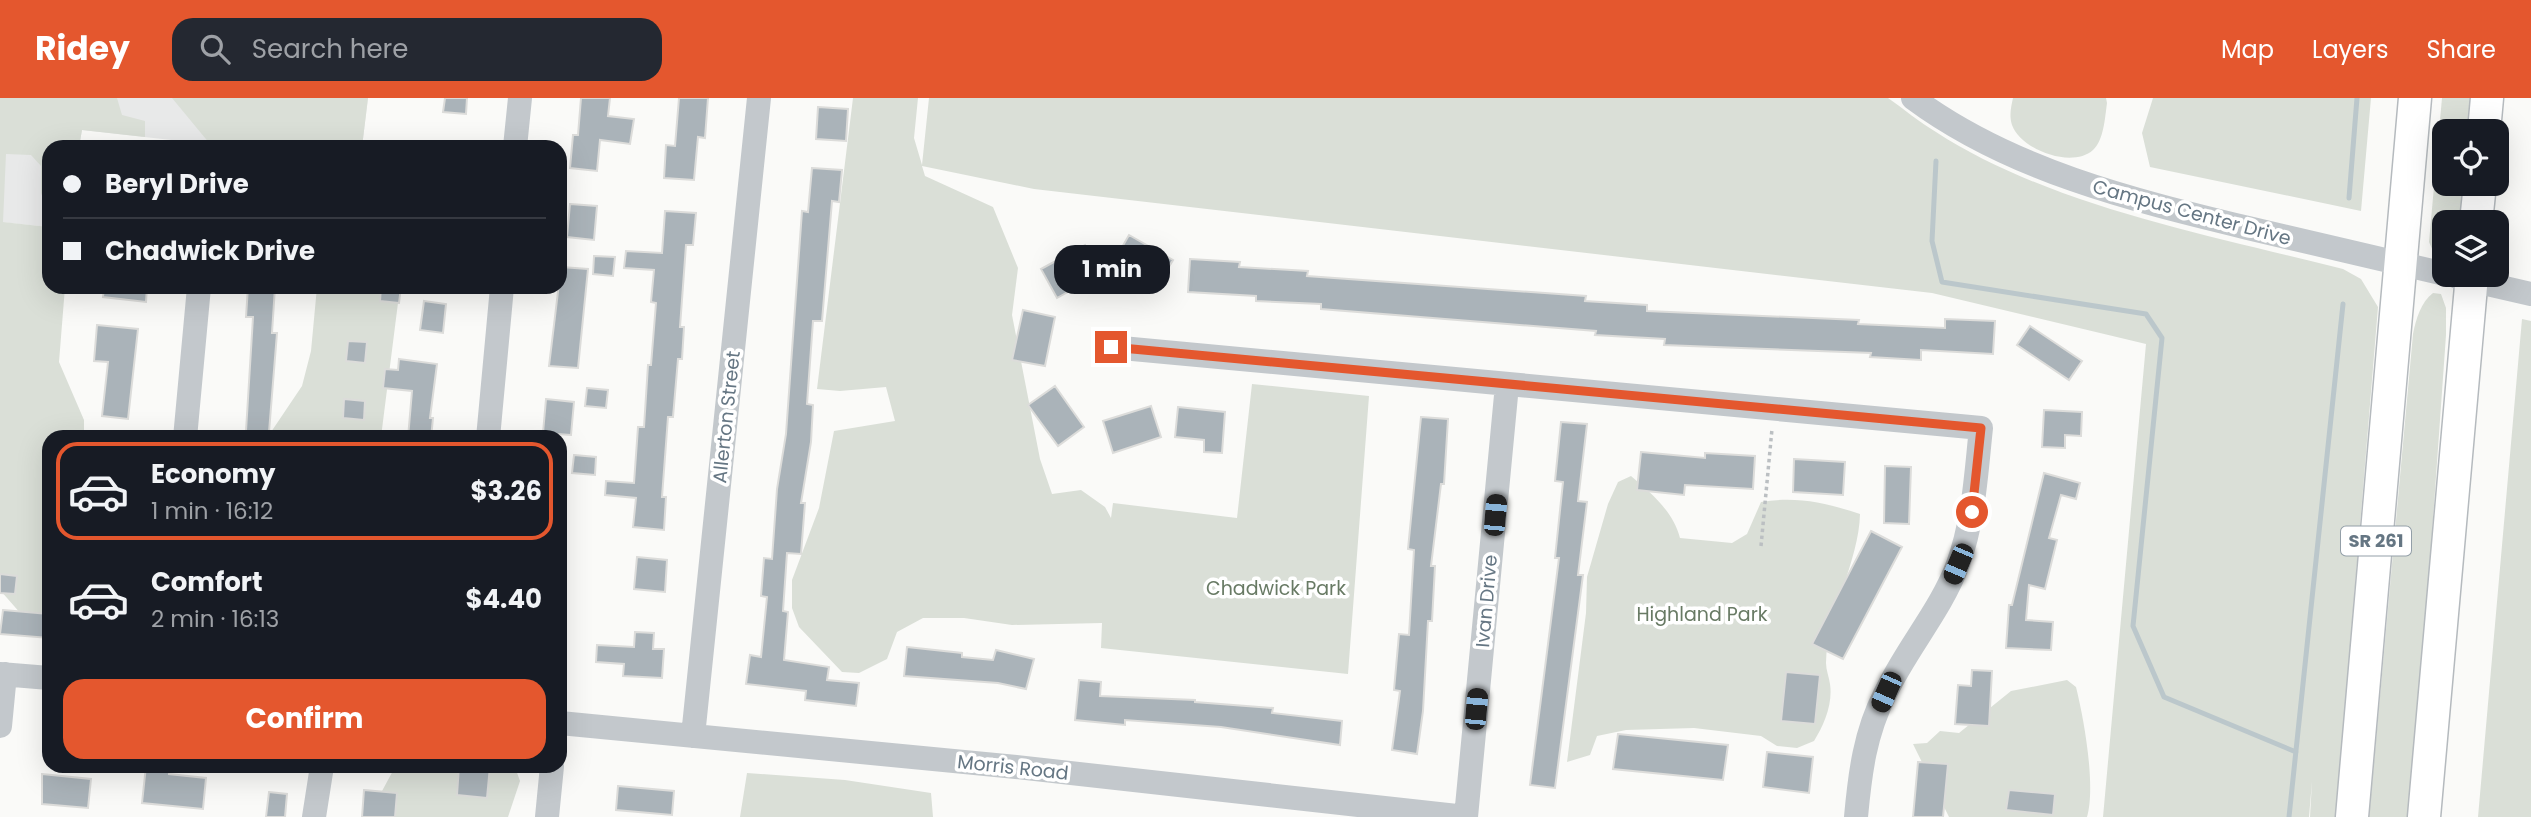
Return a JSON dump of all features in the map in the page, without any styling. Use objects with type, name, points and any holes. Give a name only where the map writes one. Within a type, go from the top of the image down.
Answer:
[{"type":"main road","name":"SR 261","points":[[2352,817],[2415,98]]},
{"type":"main road","points":[[2485,119],[2487,98]]},
{"type":"main road","points":[[2424,817],[2458,287]]},
{"type":"street","points":[[516,140],[520,98]]},
{"type":"street","name":"Allerton Street","points":[[693,736],[759,98]]},
{"type":"street","name":"Campus Center Drive","points":[[1913,98],[1988,143],[2099,189],[2157,206],[2432,271]]},
{"type":"street","name":"Campus Center Drive","points":[[2503,287],[2531,294]]},
{"type":"street","points":[[186,430],[199,294]]},
{"type":"street","points":[[489,430],[501,294]]},
{"type":"street","points":[[1111,347],[1981,428],[1972,512],[1965,541],[1948,587],[1873,719],[1861,765],[1856,817]]},
{"type":"street","name":"Ivan Drive","points":[[1466,817],[1507,385]]},
{"type":"street","points":[[0,726],[2,674],[42,677]]},
{"type":"street","name":"Morris Road","points":[[567,724],[1016,767],[1466,817]]},
{"type":"street","points":[[314,817],[321,773]]},
{"type":"street","points":[[547,817],[551,773]]},
{"type":"path","points":[[1761,546],[1773,421]]},
{"type":"shaded area","points":[[0,98],[368,98],[363,140],[171,140],[82,130],[80,140],[42,140],[42,226],[0,222]]},
{"type":"green space","points":[[0,98],[117,98],[122,115],[145,121],[145,137],[82,130],[80,140],[42,140],[42,196],[41,166],[31,155],[6,154],[3,222],[42,226],[42,294],[64,294],[59,362],[84,420],[84,430],[42,430],[42,628],[36,631],[0,590]]},
{"type":"green space","points":[[172,98],[368,98],[363,140],[207,140]]},
{"type":"green space","name":"Chadwick Park","points":[[853,98],[918,98],[914,138],[922,165],[929,98],[1888,98],[1936,132],[1981,158],[2029,180],[2133,216],[2343,269],[2361,279],[2378,307],[2336,817],[2310,817],[2312,781],[2309,817],[2103,817],[2146,344],[1932,293],[1034,189],[922,166],[925,176],[993,207],[1018,268],[1012,315],[1040,459],[1052,494],[1081,490],[1105,507],[1111,518],[1113,503],[1237,518],[1252,384],[1369,396],[1348,674],[1101,648],[1102,623],[1012,625],[964,618],[923,618],[897,632],[887,659],[859,673],[842,672],[799,627],[792,608],[792,580],[819,508],[834,431],[895,421],[886,387],[840,391],[817,389]]},
{"type":"green space","points":[[2013,98],[2106,98],[2105,121],[2097,146],[2084,155],[2073,158],[2036,149],[2017,134],[2012,125],[2010,115]]},
{"type":"green space","points":[[2153,98],[2371,98],[2361,211],[2150,167],[2142,133]]},
{"type":"green space","points":[[2442,98],[2476,98],[2474,119],[2440,119]]},
{"type":"green space","points":[[2433,196],[2466,196],[2463,210],[2432,210],[2432,249],[2429,242]]},
{"type":"green space","points":[[2433,293],[2441,294],[2446,308],[2446,335],[2412,817],[2369,817],[2413,334],[2422,306]]},
{"type":"green space","points":[[316,294],[399,294],[382,430],[272,430],[302,386],[311,351]]},
{"type":"green space","points":[[2522,319],[2531,321],[2531,817],[2478,817]]},
{"type":"green space","name":"Highland Park","points":[[1631,476],[1667,511],[1680,538],[1732,543],[1747,534],[1761,502],[1774,500],[1811,502],[1860,514],[1854,550],[1828,644],[1826,663],[1831,692],[1829,707],[1814,741],[1797,748],[1777,746],[1761,736],[1694,728],[1626,730],[1597,736],[1590,755],[1567,762],[1586,613],[1587,577],[1608,504],[1618,482]]},
{"type":"green space","points":[[2067,680],[2076,687],[2085,734],[2090,771],[2087,817],[1949,817],[1913,744],[1927,743],[1940,731],[1959,733],[2011,691]]},
{"type":"green space","points":[[392,773],[517,773],[520,781],[508,817],[368,817]]},
{"type":"green space","points":[[747,773],[845,780],[931,793],[933,817],[740,817]]},
{"type":"building","points":[[445,98],[467,98],[466,114],[443,112]]},
{"type":"building","points":[[581,98],[610,98],[608,116],[634,119],[630,144],[600,140],[597,171],[570,168],[573,135],[578,135]]},
{"type":"building","points":[[679,98],[708,98],[705,138],[698,137],[694,180],[664,178],[666,145],[675,146]]},
{"type":"building","points":[[818,107],[848,109],[846,141],[816,139]]},
{"type":"building","points":[[812,168],[842,170],[839,202],[832,201],[822,321],[813,321],[807,404],[813,405],[811,442],[801,503],[805,503],[801,554],[787,553],[783,611],[788,612],[784,660],[829,667],[827,680],[859,683],[856,706],[805,700],[806,691],[746,684],[750,655],[761,657],[767,597],[761,596],[764,558],[772,559],[777,489],[786,434],[802,211],[808,212]]},
{"type":"building","points":[[570,204],[597,206],[594,240],[567,237]]},
{"type":"building","points":[[665,211],[696,213],[693,245],[686,245],[680,327],[684,327],[682,359],[678,359],[673,417],[668,417],[662,497],[666,497],[664,530],[633,527],[636,498],[605,495],[606,481],[634,483],[638,427],[644,427],[648,365],[651,365],[656,303],[651,302],[654,270],[624,268],[626,251],[662,253]]},
{"type":"building","points":[[1129,235],[1173,260],[1156,288],[1113,263]]},
{"type":"building","points":[[1085,245],[1100,274],[1057,298],[1041,269]]},
{"type":"building","points":[[594,256],[615,257],[613,276],[593,274]]},
{"type":"building","points":[[1190,259],[1240,262],[1239,267],[1308,271],[1307,276],[1586,296],[1585,301],[1647,305],[1647,311],[1859,320],[1858,324],[1945,328],[1945,319],[1995,321],[1993,354],[1921,350],[1921,360],[1870,357],[1871,353],[1664,345],[1665,339],[1595,335],[1596,331],[1321,309],[1321,304],[1256,301],[1256,296],[1188,292]]},
{"type":"building","points":[[567,267],[588,269],[578,368],[549,366],[558,294],[567,294]]},
{"type":"building","points":[[103,294],[147,294],[146,302],[103,297]]},
{"type":"building","points":[[248,294],[275,294],[272,333],[277,333],[269,430],[246,430],[253,317],[246,317]]},
{"type":"building","points":[[380,294],[400,294],[399,303],[380,301]]},
{"type":"building","points":[[424,301],[446,304],[443,333],[420,330]]},
{"type":"building","points":[[1023,310],[1055,317],[1045,366],[1012,360]]},
{"type":"building","points":[[97,325],[138,329],[128,419],[102,416],[108,362],[94,361]]},
{"type":"building","points":[[2030,326],[2082,361],[2069,380],[2017,345]]},
{"type":"building","points":[[348,341],[367,342],[365,363],[346,361]]},
{"type":"building","points":[[399,359],[437,364],[430,418],[433,418],[432,430],[409,430],[412,391],[383,388],[385,369],[398,370]]},
{"type":"building","points":[[1055,386],[1084,427],[1058,446],[1028,405]]},
{"type":"building","points":[[587,388],[608,390],[606,408],[585,406]]},
{"type":"building","points":[[344,399],[365,401],[364,420],[343,418]]},
{"type":"building","points":[[546,399],[574,402],[571,435],[567,435],[567,430],[543,430]]},
{"type":"building","points":[[1151,406],[1161,437],[1113,453],[1103,421]]},
{"type":"building","points":[[1178,407],[1225,412],[1222,453],[1204,452],[1204,440],[1175,437]]},
{"type":"building","points":[[2044,410],[2082,412],[2081,436],[2065,435],[2065,448],[2042,447]]},
{"type":"building","points":[[1421,417],[1448,419],[1444,484],[1441,484],[1431,566],[1435,566],[1432,621],[1428,621],[1423,711],[1417,754],[1392,750],[1400,691],[1394,690],[1399,634],[1409,635],[1414,550],[1408,549]]},
{"type":"building","points":[[1561,422],[1587,424],[1578,501],[1587,502],[1578,575],[1583,575],[1555,788],[1530,785],[1559,558],[1555,558],[1563,482],[1555,481]]},
{"type":"building","points":[[1641,452],[1705,458],[1705,453],[1755,456],[1753,489],[1685,485],[1684,495],[1637,490]]},
{"type":"building","points":[[574,455],[596,457],[595,475],[572,473]]},
{"type":"building","points":[[1794,459],[1845,462],[1843,495],[1793,492]]},
{"type":"building","points":[[1885,466],[1911,467],[1909,524],[1884,523]]},
{"type":"building","points":[[2044,473],[2080,483],[2076,499],[2061,495],[2049,538],[2057,540],[2045,589],[2029,585],[2026,620],[2053,622],[2051,650],[2006,648],[2009,605],[2012,605]]},
{"type":"building","points":[[1871,531],[1902,547],[1843,659],[1812,644]]},
{"type":"building","points":[[637,557],[667,560],[665,592],[634,589]]},
{"type":"building","points":[[0,574],[17,576],[15,594],[0,593]]},
{"type":"building","points":[[3,610],[42,613],[42,637],[0,634]]},
{"type":"building","points":[[635,632],[654,633],[653,649],[664,649],[662,678],[623,676],[624,664],[596,662],[597,645],[634,647]]},
{"type":"building","points":[[907,647],[962,653],[962,657],[993,660],[996,650],[1034,659],[1026,689],[998,683],[904,676]]},
{"type":"building","points":[[1972,670],[1992,671],[1989,726],[1955,724],[1958,685],[1971,686]]},
{"type":"building","points":[[1786,672],[1820,675],[1815,724],[1781,721]]},
{"type":"building","points":[[1079,680],[1101,682],[1100,696],[1195,700],[1273,708],[1272,713],[1342,721],[1340,745],[1221,727],[1125,720],[1125,725],[1075,720]]},
{"type":"building","points":[[1618,734],[1728,745],[1723,780],[1613,769]]},
{"type":"building","points":[[1767,752],[1813,757],[1809,793],[1763,787]]},
{"type":"building","points":[[1918,762],[1948,764],[1943,817],[1913,817]]},
{"type":"building","points":[[145,773],[206,778],[203,809],[142,803]]},
{"type":"building","points":[[459,773],[489,773],[487,798],[457,795]]},
{"type":"building","points":[[42,774],[91,779],[88,808],[42,804]]},
{"type":"building","points":[[618,786],[674,791],[672,815],[616,810]]},
{"type":"building","points":[[364,790],[397,793],[395,817],[362,817]]},
{"type":"building","points":[[2009,790],[2055,794],[2053,815],[2006,810]]},
{"type":"building","points":[[269,792],[287,794],[285,817],[266,817]]},
{"type":"waterway","points":[[2349,198],[2357,98]]},
{"type":"waterway","points":[[1936,161],[1932,241],[1942,282],[2146,314],[2162,338],[2133,626],[2164,697],[2296,752]]},
{"type":"waterway","points":[[2289,817],[2343,304]]},
{"type":"route","points":[[1111,347],[1981,428],[1972,512]]}]
